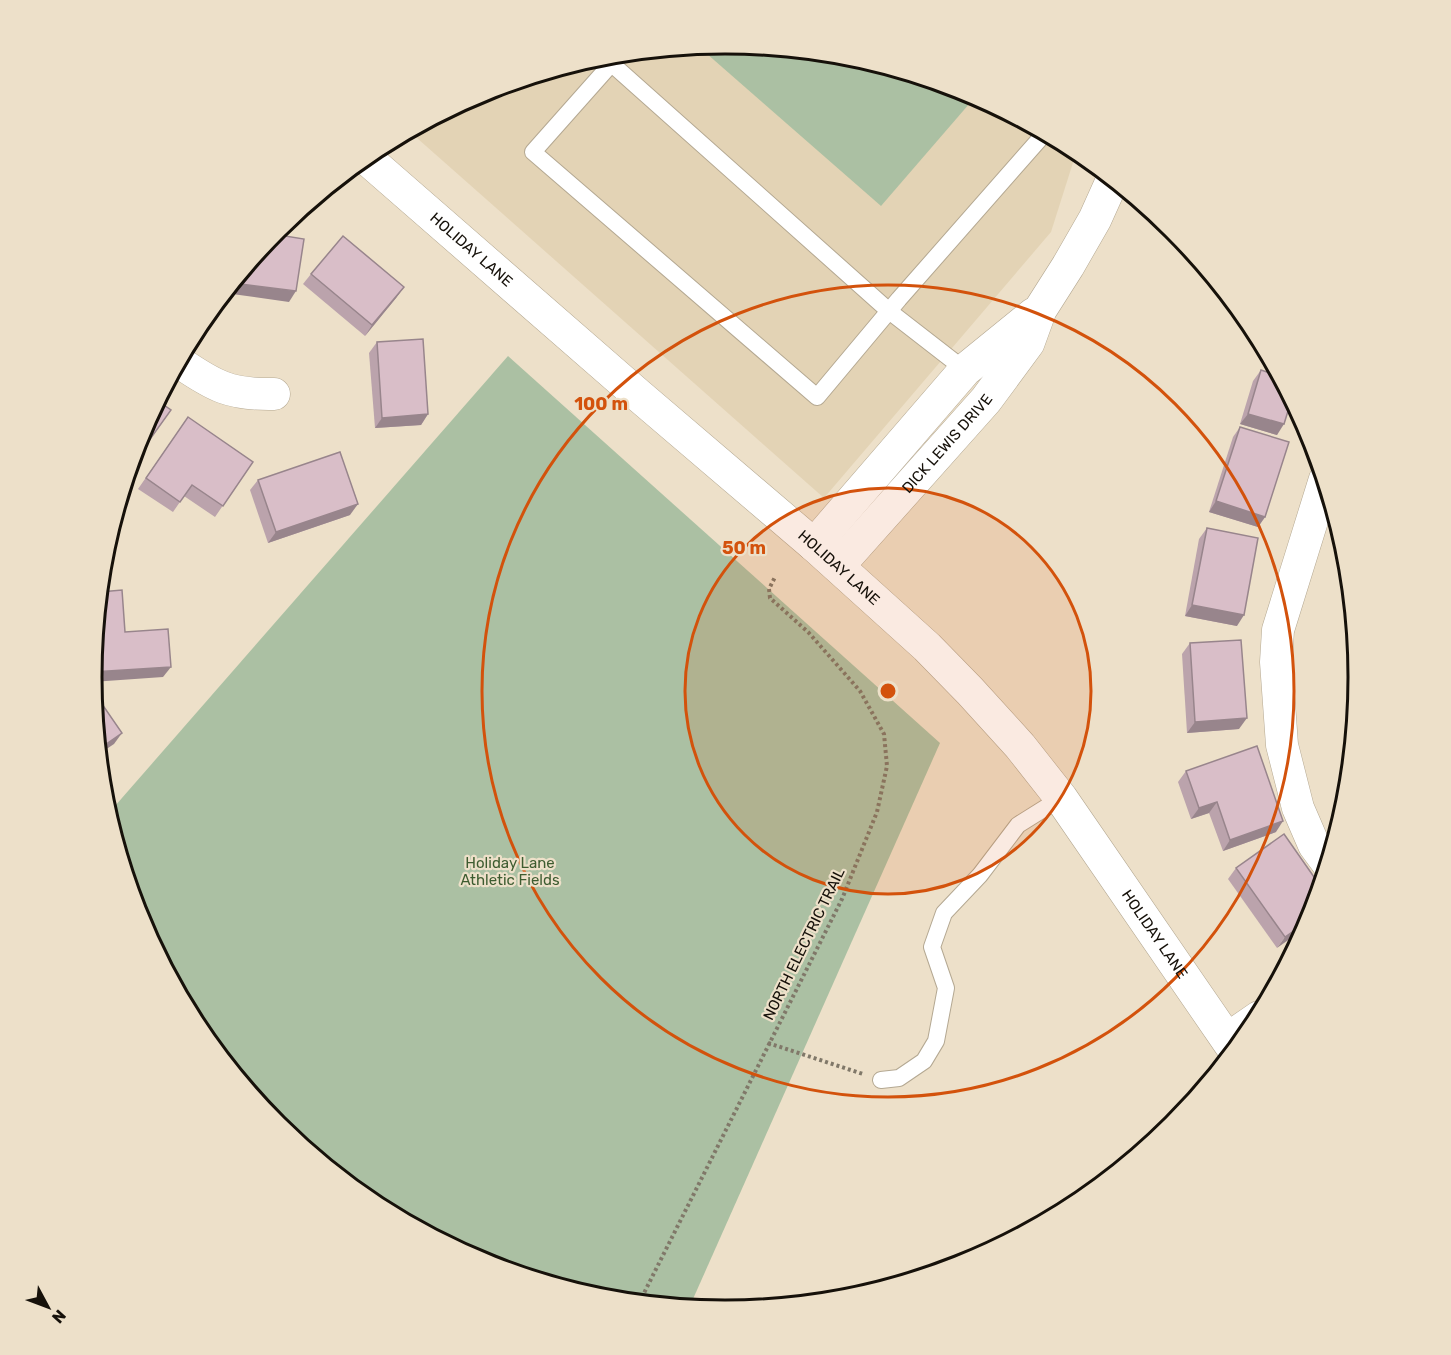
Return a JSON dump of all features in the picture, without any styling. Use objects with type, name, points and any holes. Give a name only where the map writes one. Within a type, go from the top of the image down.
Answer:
[{"type":"street","name":"HOLIDAY LANE","points":[[376,161],[637,394],[826,556],[927,647],[970,691],[1020,746],[1061,798],[1230,1043]]},
{"type":"street","name":"DICK LEWIS DRIVE","points":[[826,556],[986,399],[1028,343],[1040,310],[1095,219],[1110,187]]},
{"type":"street","name":"DICK LEWIS DRIVE","points":[[826,556],[965,370],[1040,310]]},
{"type":"street","points":[[186,366],[211,383],[247,394],[274,394]]},
{"type":"street","points":[[1320,491],[1278,630],[1276,662],[1282,745],[1298,808],[1314,845],[1323,857]]},
{"type":"lane","points":[[614,64],[889,312],[965,370]]},
{"type":"lane","points":[[602,66],[533,152],[818,397],[1039,139]]},
{"type":"lane","points":[[881,1080],[899,1078],[924,1061],[936,1041],[945,988],[932,947],[944,914],[980,875],[1018,825],[1061,798]]},
{"type":"path","name":"NORTH ELECTRIC TRAIL","points":[[643,1296],[842,899],[877,813],[886,766],[884,734],[860,691],[809,633],[770,598],[769,589],[775,577]]},
{"type":"path","points":[[768,1043],[881,1080]]},
{"type":"shaded area","points":[[685,55],[766,55],[847,66],[926,87],[1001,118],[1074,160],[1051,232],[824,498],[416,137],[487,101],[564,75],[644,59]]},
{"type":"green space","points":[[708,54],[766,55],[847,66],[887,75],[969,104],[881,206]]},
{"type":"green space","name":"Holiday Lane Athletic Fields","points":[[508,356],[940,743],[692,1300],[644,1296],[604,1289],[564,1280],[487,1254],[450,1237],[379,1196],[314,1146],[257,1089],[207,1024],[186,989],[149,916],[123,839],[115,805]]},
{"type":"building","points":[[286,236],[304,239],[296,291],[242,284]]},
{"type":"building","points":[[343,236],[404,287],[372,325],[311,274]]},
{"type":"building","points":[[423,339],[428,414],[382,418],[377,342]]},
{"type":"building","points":[[1261,370],[1269,373],[1288,410],[1284,424],[1248,414]]},
{"type":"building","points":[[164,405],[171,410],[148,442]]},
{"type":"building","points":[[188,417],[253,462],[223,506],[192,485],[180,502],[146,478]]},
{"type":"building","points":[[1240,427],[1289,442],[1265,517],[1216,501]]},
{"type":"building","points":[[340,452],[358,504],[276,532],[258,480]]},
{"type":"building","points":[[1207,528],[1258,538],[1244,615],[1192,605]]},
{"type":"building","points":[[122,590],[125,632],[168,629],[171,667],[102,671],[108,591]]},
{"type":"building","points":[[1241,640],[1247,718],[1195,722],[1190,643]]},
{"type":"building","points":[[103,705],[122,733],[106,744]]},
{"type":"building","points":[[1257,746],[1283,821],[1230,840],[1217,802],[1199,808],[1186,771]]},
{"type":"building","points":[[1284,834],[1316,879],[1296,929],[1285,937],[1236,868]]}]
